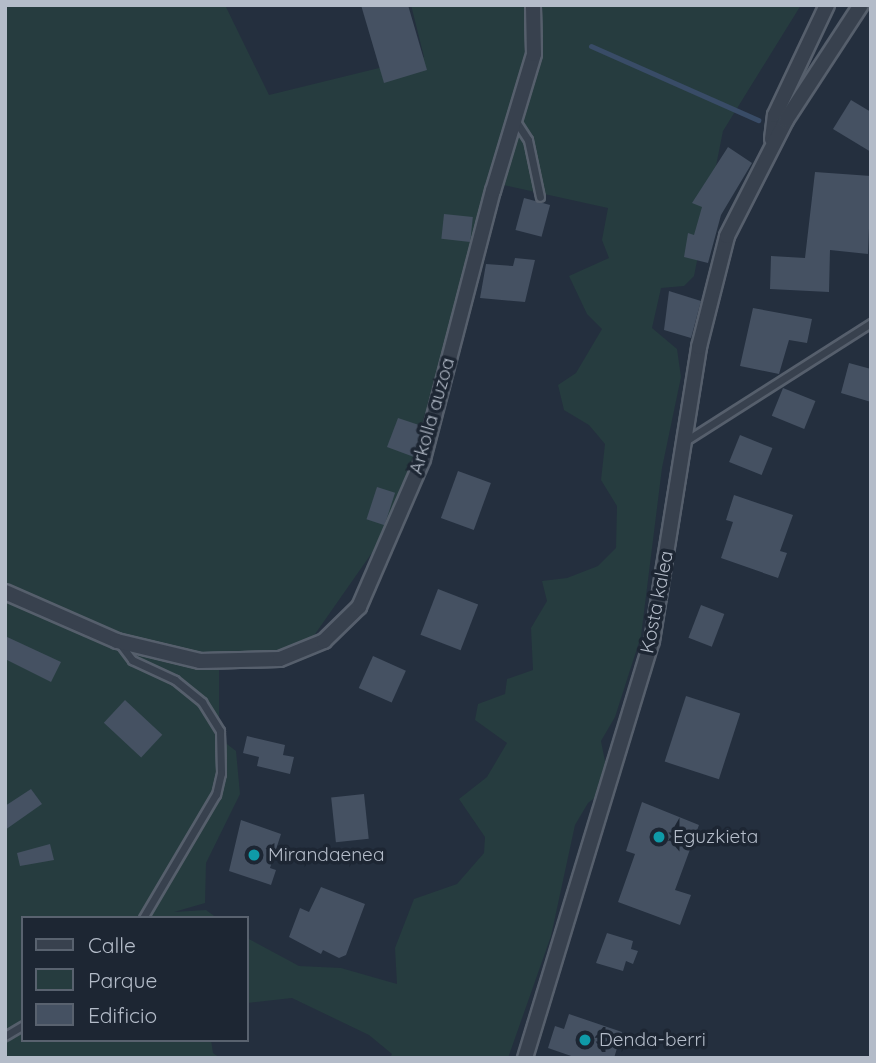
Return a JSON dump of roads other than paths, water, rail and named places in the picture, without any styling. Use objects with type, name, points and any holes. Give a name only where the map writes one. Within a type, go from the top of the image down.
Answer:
[{"type":"street","name":"Arkolla auzoa","points":[[5,592],[117,641],[200,661],[280,659],[324,641],[359,607],[423,459],[493,191],[517,123],[534,54],[533,5]]},
{"type":"street","points":[[771,145],[775,115],[827,5]]},
{"type":"street","points":[[771,145],[861,5]]},
{"type":"street","name":"Kosta kalea","points":[[525,1058],[652,641],[699,347],[727,236],[771,145]]},
{"type":"lane","points":[[517,123],[528,140],[540,197]]},
{"type":"lane","points":[[684,442],[871,323]]},
{"type":"lane","name":"Arkolla auzoa","points":[[117,641],[132,660],[175,680],[202,702],[220,731],[221,773],[216,794],[144,916]]},
{"type":"lane","points":[[5,1036],[21,1026]]},
{"type":"waterway","points":[[591,46],[758,120]]},
{"type":"place","name":"Eguzkieta","points":[[659,837]]},
{"type":"place","name":"Mirandaenea","points":[[254,855]]},
{"type":"place","name":"Denda-berri","points":[[585,1040]]}]
